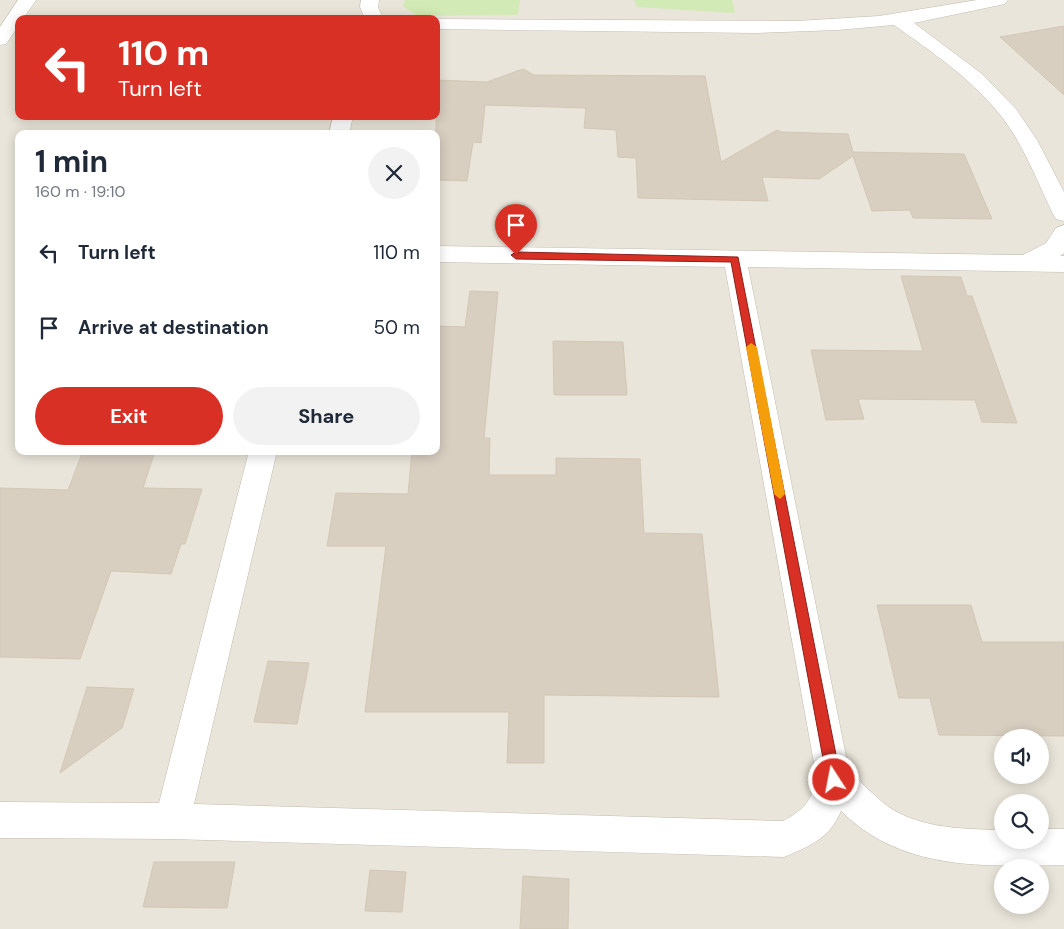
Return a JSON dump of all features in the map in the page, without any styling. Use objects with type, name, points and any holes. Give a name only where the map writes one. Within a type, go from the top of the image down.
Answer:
[{"type":"street","points":[[17,15],[27,0]]},
{"type":"street","points":[[370,0],[369,7],[372,15]]},
{"type":"street","points":[[440,24],[763,28],[832,26],[897,19],[998,0]]},
{"type":"street","points":[[0,40],[15,18]]},
{"type":"street","points":[[897,19],[969,71],[1000,102],[1024,137],[1064,214]]},
{"type":"street","points":[[1027,263],[1051,252],[1058,245],[1064,233]]},
{"type":"street","points":[[440,254],[1064,264]]},
{"type":"street","points":[[0,820],[172,821],[784,839],[810,828],[827,807],[834,780],[735,259]]},
{"type":"street","points":[[172,821],[262,455]]},
{"type":"street","points":[[834,780],[863,809],[899,831],[928,840],[977,847],[1064,847]]},
{"type":"shaded area","points":[[0,0],[1064,0],[1064,929],[0,929]]},
{"type":"green space","points":[[405,0],[520,0],[518,15],[416,15],[403,6]]},
{"type":"green space","points":[[635,0],[732,0],[735,13],[636,7]]},
{"type":"building","points":[[1064,26],[1064,95],[1000,37]]},
{"type":"building","points":[[523,69],[534,75],[705,76],[721,162],[777,130],[781,132],[848,134],[853,152],[964,154],[992,219],[913,218],[910,210],[872,211],[853,156],[819,179],[762,177],[768,201],[638,198],[636,158],[618,157],[616,130],[584,128],[586,108],[485,105],[481,143],[473,142],[467,181],[440,180],[440,130],[436,130],[436,120],[440,120],[440,80],[487,82]]},
{"type":"building","points":[[901,276],[961,277],[967,296],[972,296],[1017,423],[982,422],[975,400],[858,399],[864,419],[826,420],[811,350],[923,351]]},
{"type":"building","points":[[470,291],[498,292],[484,438],[490,438],[489,475],[556,475],[556,458],[640,459],[644,533],[702,534],[719,697],[544,695],[544,763],[507,763],[509,712],[365,712],[386,546],[327,546],[336,493],[408,494],[412,455],[440,455],[440,326],[465,327]]},
{"type":"building","points":[[553,341],[623,342],[627,395],[554,395]]},
{"type":"building","points":[[81,455],[154,455],[143,488],[202,489],[185,544],[181,544],[171,574],[111,571],[80,659],[0,657],[0,488],[68,490]]},
{"type":"building","points":[[877,605],[971,605],[982,642],[1064,642],[1064,736],[1049,736],[1049,729],[994,729],[994,735],[939,735],[930,698],[899,698]]},
{"type":"building","points":[[268,661],[309,663],[297,724],[254,722]]},
{"type":"building","points":[[87,687],[134,689],[122,728],[60,773]]},
{"type":"building","points":[[154,862],[235,862],[227,908],[143,907]]},
{"type":"building","points":[[370,870],[406,872],[402,912],[365,911]]},
{"type":"building","points":[[523,876],[569,879],[568,929],[520,929]]},
{"type":"slow traffic","points":[[751,347],[780,494]]},
{"type":"route","points":[[516,255],[735,259],[834,780]]}]
